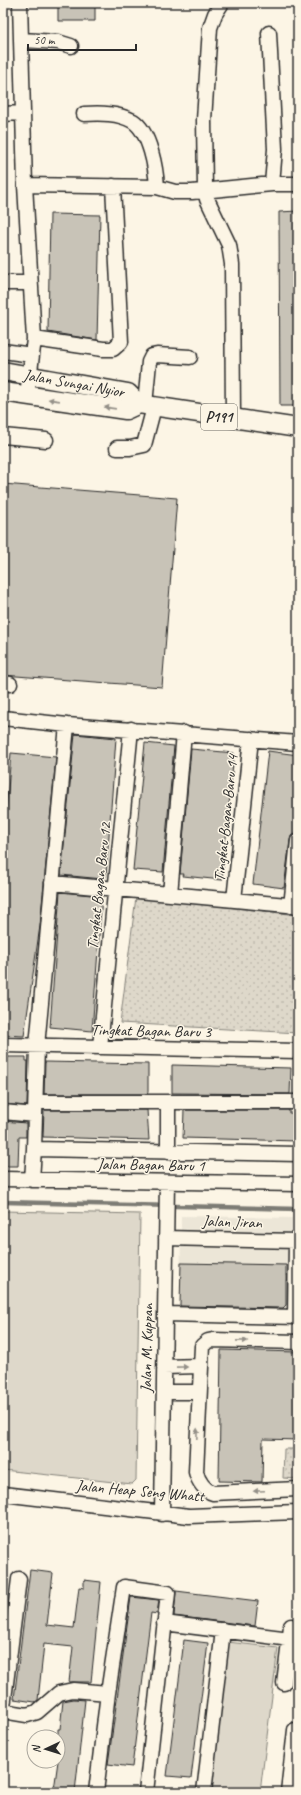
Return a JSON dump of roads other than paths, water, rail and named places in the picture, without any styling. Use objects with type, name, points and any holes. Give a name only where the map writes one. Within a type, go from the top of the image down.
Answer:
[{"type":"main road","name":"Jalan Sungai Nyior","points":[[3,371],[128,393],[146,405]]},
{"type":"main road","name":"Jalan Sungai Nyior","points":[[3,392],[126,410],[146,405],[298,428]]},
{"type":"street","points":[[20,3],[24,185],[34,339],[27,396]]},
{"type":"street","points":[[222,3],[215,14],[210,28],[204,120],[205,189],[207,199],[229,245],[232,264],[233,419]]},
{"type":"street","points":[[270,33],[275,149],[272,184]]},
{"type":"street","points":[[21,40],[58,42],[71,46]]},
{"type":"street","points":[[3,114],[22,113]]},
{"type":"street","points":[[84,114],[105,113],[134,122],[143,133],[151,152],[158,187]]},
{"type":"street","points":[[24,185],[158,187],[175,192],[272,184],[298,184]]},
{"type":"street","points":[[34,339],[103,349],[113,349],[122,342],[114,186]]},
{"type":"street","points":[[3,283],[30,284]]},
{"type":"street","points":[[3,351],[32,355]]},
{"type":"street","points":[[117,448],[130,448],[144,445],[149,362],[152,356],[190,357]]},
{"type":"street","points":[[3,436],[46,440]]},
{"type":"street","points":[[3,718],[67,725],[298,743]]},
{"type":"street","points":[[32,1180],[36,1108],[37,1046],[67,725]]},
{"type":"street","name":"Tingkat Bagan Baru 12","points":[[100,1047],[131,729]]},
{"type":"street","points":[[170,894],[184,734]]},
{"type":"street","name":"Tingkat Bagan Baru 14","points":[[234,900],[251,739]]},
{"type":"street","points":[[52,883],[294,906],[298,840]]},
{"type":"street","name":"Tingkat Bagan Baru 3","points":[[3,1045],[298,1051]]},
{"type":"street","points":[[168,1102],[168,1152]]},
{"type":"street","points":[[3,1112],[36,1108],[168,1102],[298,1102]]},
{"type":"street","name":"Jalan Bagan Baru 1","points":[[34,1149],[298,1154]]},
{"type":"street","name":"Jalan Bagan Baru 1","points":[[3,1179],[298,1184]]},
{"type":"street","name":"Jalan M. Kuppan","points":[[162,1514],[167,1182]]},
{"type":"street","name":"Jalan Jiran","points":[[166,1238],[297,1241]]},
{"type":"street","points":[[165,1314],[296,1317],[297,1241]]},
{"type":"street","points":[[298,1342],[208,1341],[202,1346],[196,1472],[198,1478],[208,1492],[213,1493],[298,1489]]},
{"type":"street","points":[[164,1367],[200,1366]]},
{"type":"street","points":[[164,1392],[199,1392]]},
{"type":"street","name":"Jalan Heap Seng Whatt","points":[[3,1494],[189,1516],[298,1512]]},
{"type":"street","points":[[3,1707],[19,1579]]},
{"type":"street","points":[[96,1792],[108,1693],[124,1587],[168,1593],[146,1792]]},
{"type":"street","points":[[164,1623],[223,1630],[291,1632],[284,1683]]},
{"type":"street","points":[[204,1792],[223,1630]]},
{"type":"street","points":[[3,1711],[27,1715],[37,1712],[59,1693],[73,1690],[108,1693]]},
{"type":"street","points":[[288,1792],[294,1730]]},
{"type":"waterway","points":[[3,1202],[298,1209]]}]
